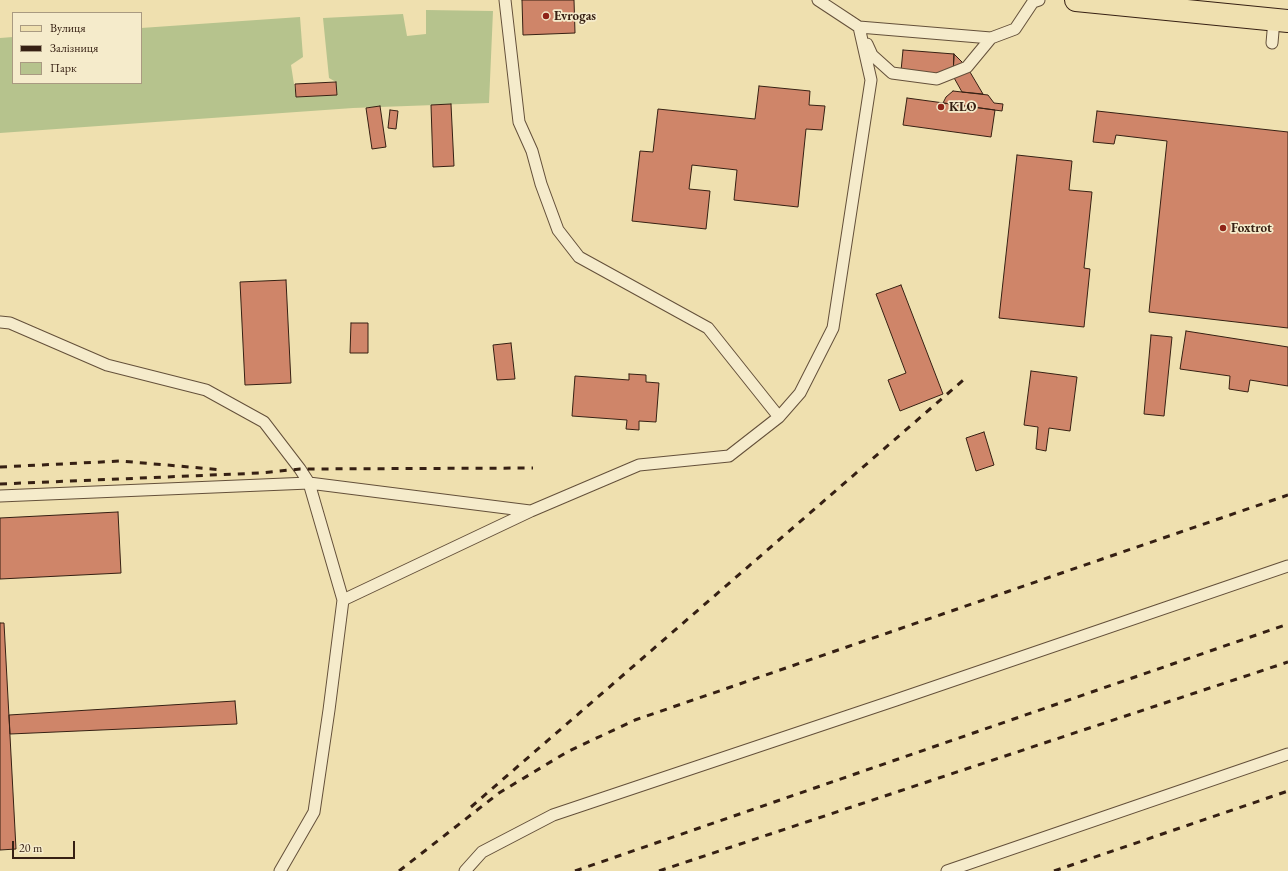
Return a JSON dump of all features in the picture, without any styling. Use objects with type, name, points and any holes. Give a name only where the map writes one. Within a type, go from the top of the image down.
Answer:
[{"type":"main road","points":[[1076,0],[1281,21]]},
{"type":"lane","points":[[505,0],[519,122],[532,151],[558,230],[579,257],[708,328],[779,417]]},
{"type":"lane","points":[[818,0],[859,27],[991,38],[1015,29],[1033,2],[1039,0]]},
{"type":"lane","points":[[1272,43],[1281,21]]},
{"type":"lane","points":[[343,600],[531,511],[639,466],[729,456],[779,417],[800,393],[833,328],[871,80],[859,27]]},
{"type":"lane","points":[[859,27],[872,55],[892,73],[937,79],[967,67],[991,38]]},
{"type":"lane","points":[[0,322],[10,323],[107,365],[206,390],[264,422],[309,483],[343,600],[314,812],[280,871]]},
{"type":"lane","points":[[0,496],[309,483],[531,511]]},
{"type":"lane","points":[[465,871],[482,852],[554,815],[1288,566]]},
{"type":"lane","points":[[947,871],[1288,754]]},
{"type":"green space","points":[[426,10],[493,11],[489,103],[353,108],[0,133],[0,38],[12,37],[12,84],[142,84],[142,28],[300,17],[303,57],[291,65],[296,97],[337,95],[336,82],[329,78],[323,18],[403,14],[407,36],[426,34]]},
{"type":"building","points":[[522,0],[574,0],[575,33],[523,35]]},
{"type":"building","points":[[903,50],[954,54],[953,76],[901,71]]},
{"type":"building","points":[[954,54],[967,67],[983,94],[962,92],[953,76]]},
{"type":"building","points":[[336,82],[337,95],[296,97],[295,84]]},
{"type":"building","points":[[759,86],[810,91],[809,105],[825,106],[822,130],[806,129],[798,207],[734,200],[737,170],[692,165],[689,189],[710,191],[706,229],[632,221],[640,151],[653,152],[658,109],[755,119]]},
{"type":"building","points":[[953,91],[988,95],[994,103],[1003,104],[1002,111],[943,103],[946,97]]},
{"type":"building","points":[[907,98],[995,110],[991,137],[903,125]]},
{"type":"building","points":[[451,104],[454,166],[433,167],[431,105]]},
{"type":"building","points":[[380,106],[386,147],[372,149],[366,108]]},
{"type":"building","points":[[390,110],[398,111],[396,129],[388,128]]},
{"type":"building","name":"Foxtrot","points":[[1097,111],[1288,132],[1288,328],[1149,312],[1167,141],[1116,135],[1114,144],[1093,142]]},
{"type":"building","points":[[1017,155],[1072,161],[1069,190],[1092,192],[1084,268],[1090,269],[1084,327],[999,318]]},
{"type":"building","points":[[286,280],[291,383],[245,385],[240,282]]},
{"type":"building","points":[[901,285],[943,394],[900,411],[888,380],[906,373],[876,294]]},
{"type":"building","points":[[351,323],[368,323],[368,353],[350,353]]},
{"type":"building","points":[[1186,331],[1288,347],[1288,386],[1250,380],[1248,392],[1229,389],[1230,376],[1180,369]]},
{"type":"building","points":[[1151,335],[1172,337],[1164,416],[1144,414]]},
{"type":"building","points":[[511,343],[515,379],[497,380],[493,345]]},
{"type":"building","points":[[1031,371],[1077,377],[1070,431],[1049,428],[1046,451],[1036,449],[1038,427],[1024,425]]},
{"type":"building","points":[[629,374],[646,375],[646,382],[659,383],[656,422],[639,421],[639,430],[626,429],[627,420],[572,416],[575,376],[629,380]]},
{"type":"building","points":[[984,432],[994,465],[976,471],[966,438]]},
{"type":"building","points":[[118,512],[121,573],[0,579],[0,518]]},
{"type":"building","points":[[0,623],[4,623],[16,849],[0,850]]},
{"type":"building","points":[[235,701],[237,724],[10,734],[9,715]]},
{"type":"railway","points":[[471,807],[968,376]]},
{"type":"railway","points":[[0,467],[121,461],[223,470]]},
{"type":"railway","points":[[0,484],[260,473],[300,469],[533,468]]},
{"type":"railway","points":[[399,871],[499,793],[567,752],[635,720],[1288,495]]},
{"type":"railway","points":[[575,871],[1288,624]]},
{"type":"railway","points":[[659,871],[1288,662]]},
{"type":"railway","points":[[1054,871],[1288,791]]},
{"type":"place","name":"Evrogas","points":[[546,16]]},
{"type":"place","name":"KLO","points":[[941,107]]},
{"type":"place","name":"Foxtrot","points":[[1223,228]]}]
